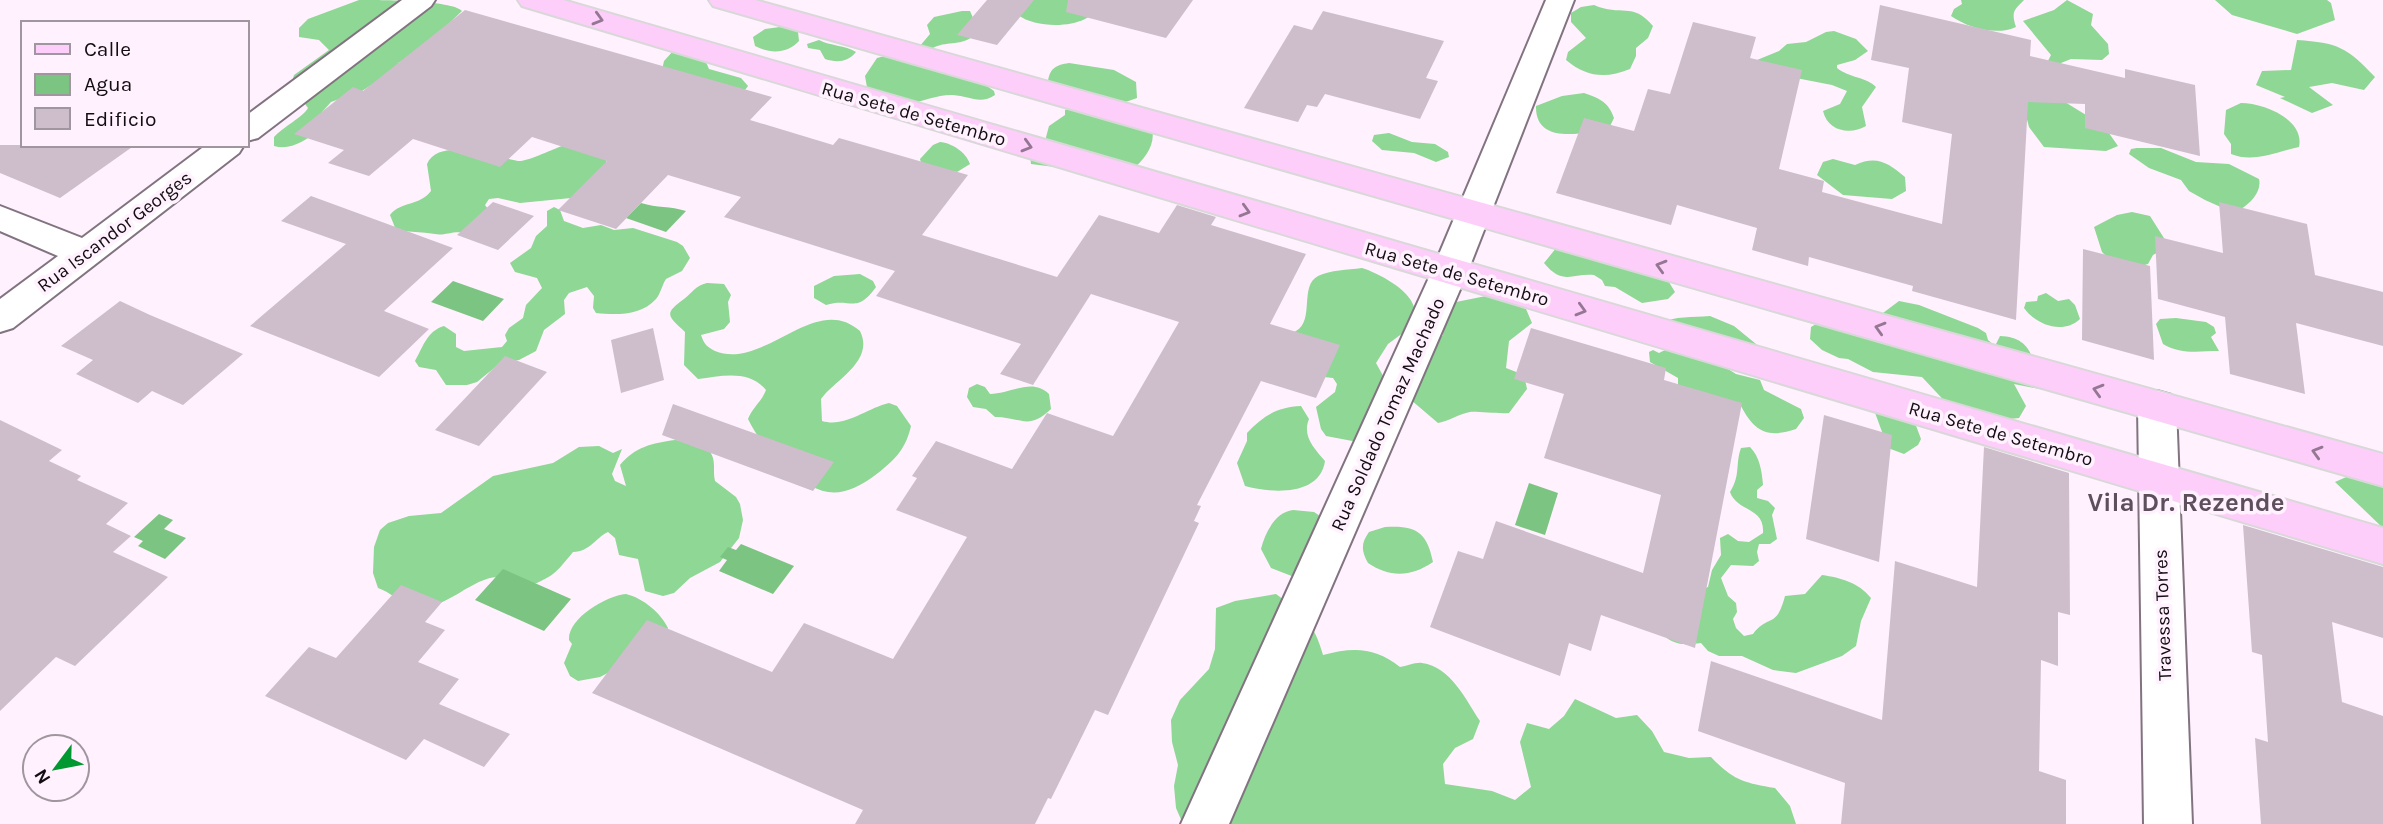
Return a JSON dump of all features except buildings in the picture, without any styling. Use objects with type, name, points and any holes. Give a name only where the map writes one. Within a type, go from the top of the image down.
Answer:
[{"type":"main road","name":"Rua Sete de Setembro","points":[[532,0],[2383,546]]},
{"type":"main road","points":[[723,0],[2383,470]]},
{"type":"street","points":[[248,130],[421,0]]},
{"type":"street","name":"Rua Soldado Tomaz Machado","points":[[1205,824],[1450,271],[1560,0]]},
{"type":"street","name":"Rua Iscandor Georges","points":[[0,318],[226,147]]},
{"type":"street","points":[[0,218],[85,253]]},
{"type":"street","name":"Travessa Torres","points":[[2157,406],[2168,824]]},
{"type":"shaded area","points":[[359,0],[430,3],[456,7],[462,11],[418,53],[398,63],[399,67],[362,91],[331,102],[322,112],[318,131],[292,146],[274,146],[274,137],[308,108],[291,85],[294,75],[329,50],[319,40],[299,37],[299,28],[308,19]]},
{"type":"shaded area","points":[[1016,0],[1108,0],[1085,19],[1069,24],[1051,25],[1033,22],[1018,15]]},
{"type":"shaded area","points":[[1961,0],[2024,0],[2014,12],[2016,27],[1992,31],[1974,27],[1951,16],[1954,9],[1962,4]]},
{"type":"shaded area","points":[[2067,0],[2093,14],[2091,25],[2108,44],[2109,54],[2102,60],[2071,59],[2061,63],[2055,89],[2060,99],[2104,126],[2118,146],[2106,151],[2044,147],[2029,127],[2024,108],[2051,55],[2023,21],[2054,10]]},
{"type":"shaded area","points":[[2215,0],[2327,0],[2331,3],[2335,20],[2297,34],[2232,15]]},
{"type":"shaded area","points":[[1594,5],[1639,14],[1653,26],[1648,38],[1636,48],[1636,56],[1630,69],[1596,75],[1581,70],[1566,60],[1568,52],[1586,38],[1571,22],[1571,13],[1581,7]]},
{"type":"shaded area","points":[[970,11],[974,20],[972,37],[963,42],[933,48],[994,91],[995,95],[979,100],[948,95],[905,104],[868,93],[865,76],[877,58],[919,47],[930,34],[927,25],[934,17]]},
{"type":"shaded area","points":[[794,28],[798,32],[799,41],[778,51],[755,46],[753,37],[765,29]]},
{"type":"shaded area","points":[[1834,31],[1856,39],[1868,51],[1855,60],[1837,65],[1837,68],[1847,74],[1868,81],[1876,87],[1862,107],[1866,126],[1860,129],[1841,130],[1830,123],[1823,111],[1840,104],[1847,91],[1832,85],[1796,78],[1757,60],[1779,51],[1787,44],[1806,42]]},
{"type":"shaded area","points":[[819,40],[856,52],[842,61],[825,59],[820,50],[808,48],[807,44]]},
{"type":"shaded area","points":[[2297,40],[2341,48],[2375,77],[2364,90],[2332,83],[2309,87],[2333,105],[2312,113],[2280,98],[2285,97],[2256,85],[2262,71],[2291,70]]},
{"type":"shaded area","points":[[674,50],[705,60],[709,69],[741,78],[748,86],[745,90],[662,70],[664,61]]},
{"type":"shaded area","points":[[1069,63],[1114,70],[1136,82],[1137,98],[1117,105],[1152,129],[1153,135],[1148,152],[1132,170],[1060,161],[1055,167],[1031,164],[1030,154],[1045,141],[1049,126],[1065,115],[1065,110],[1079,105],[1056,90],[1048,81],[1054,68]]},
{"type":"shaded area","points":[[1584,93],[1607,105],[1614,118],[1609,128],[1564,134],[1544,127],[1538,119],[1536,106],[1562,96]]},
{"type":"shaded area","points":[[2241,103],[2260,106],[2281,114],[2296,128],[2299,147],[2256,157],[2231,154],[2231,144],[2224,134],[2226,110]]},
{"type":"shaded area","points":[[1389,133],[1412,142],[1435,144],[1448,152],[1449,157],[1436,162],[1414,153],[1382,150],[1372,141],[1374,135]]},
{"type":"shaded area","points":[[940,142],[958,149],[970,164],[957,172],[922,166],[920,159],[933,145]]},
{"type":"shaded area","points":[[565,145],[607,158],[606,163],[571,198],[520,203],[498,198],[489,199],[485,205],[488,209],[468,233],[439,234],[396,230],[390,215],[400,207],[427,196],[431,191],[427,164],[433,156],[443,151],[469,150],[522,161]]},
{"type":"shaded area","points":[[2161,148],[2196,162],[2229,164],[2259,179],[2259,188],[2252,200],[2241,209],[2223,208],[2189,191],[2181,180],[2149,168],[2129,154],[2131,149]]},
{"type":"shaded area","points":[[1833,159],[1855,165],[1870,161],[1888,164],[1905,177],[1906,191],[1892,199],[1843,195],[1817,175],[1823,162]]},
{"type":"shaded area","points":[[554,207],[560,210],[564,221],[583,228],[601,225],[614,230],[633,228],[677,242],[683,246],[690,258],[682,271],[666,279],[656,299],[643,309],[620,314],[596,313],[593,308],[594,296],[587,287],[569,293],[564,300],[565,314],[544,330],[536,351],[519,360],[499,364],[477,382],[446,385],[436,370],[419,367],[415,361],[426,340],[438,328],[444,326],[456,334],[456,347],[464,351],[502,347],[507,341],[505,335],[509,328],[523,318],[526,305],[542,288],[537,278],[515,272],[510,263],[531,248],[536,236],[547,226],[547,211]]},
{"type":"shaded area","points":[[2132,212],[2150,216],[2169,246],[2153,255],[2148,264],[2141,266],[2112,262],[2102,252],[2094,227],[2117,215]]},
{"type":"shaded area","points":[[1557,247],[1667,279],[1675,292],[1668,299],[1642,303],[1615,287],[1605,286],[1602,280],[1594,275],[1562,276],[1544,263]]},
{"type":"shaded area","points":[[1362,268],[1400,288],[1415,309],[1415,324],[1388,344],[1376,363],[1392,392],[1363,443],[1326,436],[1321,429],[1316,407],[1335,392],[1337,384],[1333,378],[1315,376],[1280,336],[1294,332],[1302,326],[1309,287],[1318,276]]},
{"type":"shaded area","points":[[860,274],[873,281],[876,287],[858,303],[826,305],[814,298],[814,286],[834,276]]},
{"type":"shaded area","points":[[707,283],[724,284],[731,295],[728,302],[730,322],[724,329],[701,335],[706,345],[715,351],[733,354],[752,351],[807,325],[825,320],[843,321],[860,331],[862,352],[858,361],[821,399],[822,421],[848,420],[889,403],[897,406],[911,426],[903,447],[895,458],[864,483],[840,492],[819,490],[785,465],[764,444],[748,419],[766,390],[759,383],[743,376],[698,379],[684,365],[685,332],[670,315],[677,304]]},
{"type":"shaded area","points":[[2046,293],[2058,301],[2069,299],[2075,305],[2080,319],[2073,324],[2058,327],[2035,319],[2024,308],[2026,302],[2037,301],[2038,296]]},
{"type":"shaded area","points":[[1491,295],[1526,309],[1532,323],[1509,341],[1506,368],[1524,375],[1527,389],[1509,413],[1470,412],[1438,423],[1411,400],[1423,356],[1443,335],[1444,309],[1456,302]]},
{"type":"shaded area","points":[[1899,301],[1919,305],[1978,328],[1986,333],[1988,340],[1995,346],[2000,336],[2021,342],[2055,392],[2014,384],[2026,406],[2019,418],[2009,419],[1989,413],[1972,415],[1953,410],[1922,377],[1873,372],[1822,350],[1810,339],[1811,327],[1823,320],[1880,326],[1883,313]]},
{"type":"shaded area","points":[[1710,316],[1734,326],[1767,353],[1729,362],[1728,369],[1736,374],[1760,380],[1764,390],[1801,409],[1804,418],[1796,429],[1777,433],[1762,431],[1751,422],[1741,406],[1678,385],[1678,378],[1650,362],[1649,352],[1653,350],[1659,353],[1665,350],[1659,324],[1678,318]]},
{"type":"shaded area","points":[[2160,319],[2206,322],[2214,327],[2216,333],[2211,337],[2219,351],[2184,351],[2163,344],[2156,324]]},
{"type":"shaded area","points":[[977,384],[985,387],[990,394],[1028,387],[1042,389],[1049,394],[1051,409],[1036,420],[1030,421],[995,417],[986,409],[973,407],[967,397],[969,388]]},
{"type":"shaded area","points":[[1891,386],[1917,394],[1915,423],[1921,439],[1918,445],[1904,454],[1888,448],[1874,410]]},
{"type":"shaded area","points":[[1301,406],[1309,419],[1307,431],[1310,442],[1325,461],[1321,473],[1304,487],[1292,490],[1267,490],[1245,486],[1237,463],[1247,441],[1247,433],[1271,414],[1285,408]]},
{"type":"shaded area","points":[[675,440],[703,446],[711,453],[715,481],[736,497],[743,520],[739,538],[720,562],[690,578],[674,593],[663,596],[645,591],[638,559],[619,555],[615,538],[608,532],[588,547],[573,552],[558,570],[528,587],[497,577],[479,582],[440,603],[422,607],[402,602],[378,588],[373,573],[374,547],[380,530],[388,523],[409,516],[441,513],[493,476],[553,463],[579,447],[599,446],[613,453],[622,449],[612,474],[615,481],[626,486],[620,465],[626,459],[644,447]]},
{"type":"shaded area","points":[[1750,447],[1758,460],[1762,475],[1763,485],[1757,490],[1757,498],[1768,501],[1775,508],[1772,515],[1777,539],[1770,544],[1759,544],[1759,561],[1753,566],[1731,565],[1721,578],[1728,596],[1736,603],[1737,612],[1733,619],[1736,628],[1744,636],[1753,634],[1775,617],[1785,596],[1805,594],[1822,575],[1849,582],[1861,588],[1871,598],[1861,621],[1856,646],[1842,656],[1796,673],[1773,670],[1742,656],[1719,656],[1708,651],[1701,643],[1680,644],[1662,634],[1699,591],[1708,587],[1712,570],[1721,555],[1720,538],[1728,534],[1738,541],[1749,542],[1763,533],[1760,518],[1738,503],[1730,492],[1736,480],[1741,448]]},
{"type":"shaded area","points":[[2353,474],[2383,481],[2383,528],[2335,482]]},
{"type":"shaded area","points":[[1293,510],[1314,512],[1323,518],[1302,580],[1271,568],[1261,549],[1268,530],[1276,519]]},
{"type":"shaded area","points":[[1385,527],[1405,527],[1418,532],[1427,544],[1433,562],[1417,571],[1400,574],[1384,571],[1368,563],[1363,551],[1364,540],[1369,532]]},
{"type":"shaded area","points":[[626,594],[651,607],[668,628],[659,644],[629,662],[600,677],[578,681],[570,676],[564,663],[572,644],[569,640],[570,632],[581,616],[609,599]]},
{"type":"shaded area","points":[[1276,594],[1311,626],[1323,655],[1363,650],[1391,660],[1400,667],[1422,663],[1441,671],[1457,686],[1480,721],[1473,739],[1455,748],[1443,764],[1445,784],[1492,791],[1515,800],[1531,787],[1520,742],[1527,723],[1549,729],[1564,716],[1575,699],[1616,718],[1637,715],[1652,731],[1664,752],[1689,758],[1711,757],[1740,779],[1775,788],[1790,806],[1796,824],[1183,824],[1176,808],[1174,786],[1178,765],[1172,742],[1171,720],[1180,700],[1209,669],[1215,649],[1216,608],[1235,601]]},
{"type":"water","points":[[641,203],[686,211],[666,232],[626,218]]},
{"type":"water","points":[[453,281],[504,299],[483,321],[431,302]]},
{"type":"water","points":[[1529,483],[1558,493],[1545,535],[1515,525]]},
{"type":"water","points":[[159,514],[173,520],[164,529],[186,538],[165,559],[138,546],[143,541],[134,537]]},
{"type":"water","points":[[741,544],[794,566],[773,594],[719,571],[727,560],[720,557],[728,547],[736,550]]},
{"type":"water","points":[[503,569],[571,599],[544,631],[475,600]]},
{"type":"district","name":"Vila Dr. Rezende","points":[[2186,502]]}]
